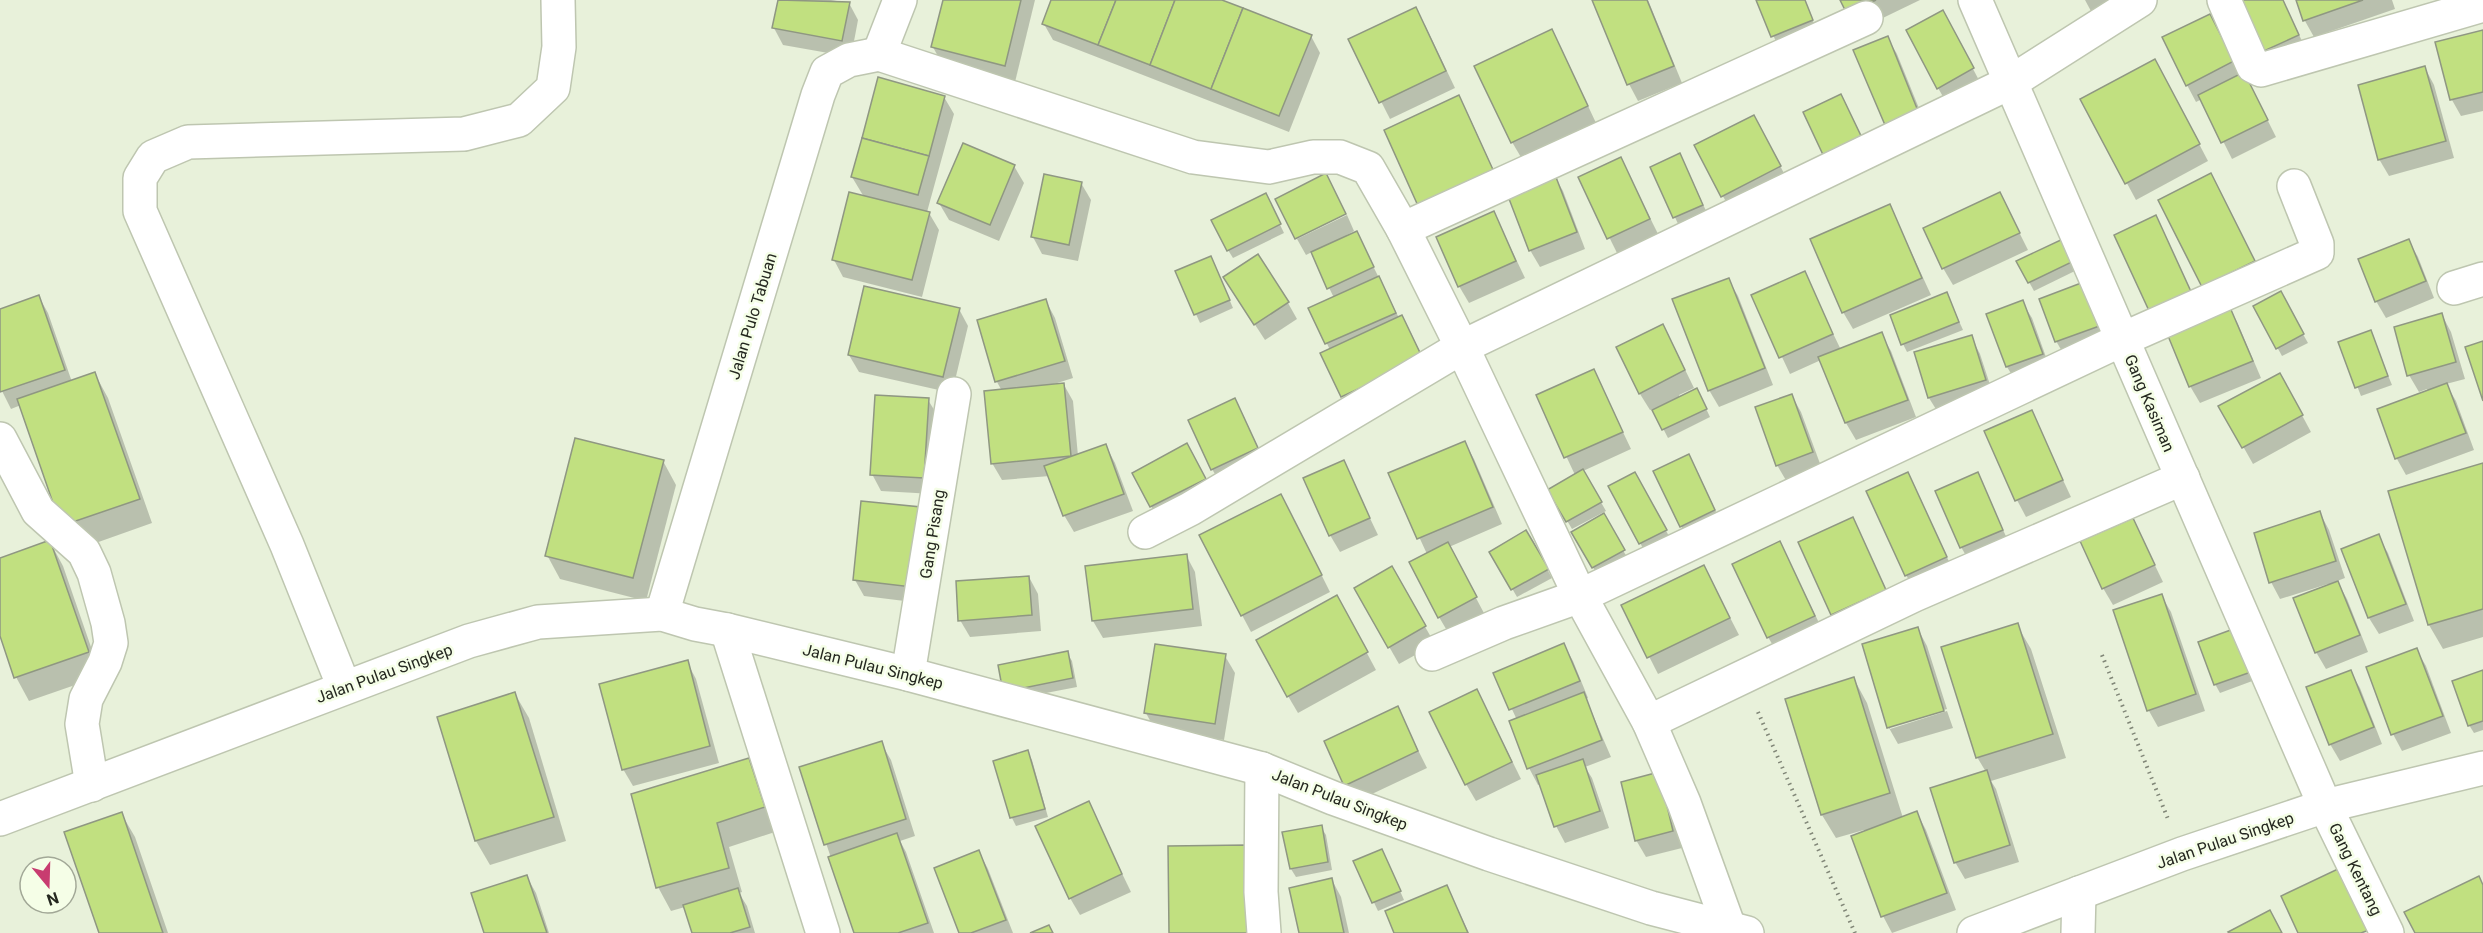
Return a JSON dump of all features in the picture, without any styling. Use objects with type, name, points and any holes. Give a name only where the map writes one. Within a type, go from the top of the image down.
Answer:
[{"type":"street","points":[[344,687],[287,545],[140,211],[140,178],[153,157],[188,142],[464,134],[519,120],[553,88],[559,47],[558,0]]},
{"type":"street","points":[[900,0],[879,54],[1193,157],[1269,167],[1313,157],[1341,157],[1368,168],[1403,229],[1462,347],[1580,596],[1649,722],[1739,932]]},
{"type":"street","name":"Gang Kasiman","points":[[1975,0],[2325,806]]},
{"type":"street","points":[[1145,532],[1190,510],[1462,347],[2011,82],[2140,0]]},
{"type":"street","points":[[2224,0],[2253,66],[2261,70],[2483,5]]},
{"type":"street","points":[[1403,229],[1866,18]]},
{"type":"street","name":"Jalan Pulo Tabuan","points":[[662,614],[818,95],[827,72],[849,60],[879,54]]},
{"type":"street","points":[[1432,654],[1504,623],[1580,596],[2123,339],[2317,253],[2317,244],[2294,186]]},
{"type":"street","name":"Gang Pisang","points":[[908,674],[954,394]]},
{"type":"street","points":[[0,439],[38,511],[84,552],[94,573],[108,623],[111,643],[105,662],[86,699],[82,724],[92,785]]},
{"type":"street","points":[[1649,722],[1914,595],[2183,478]]},
{"type":"street","name":"Jalan Pulau Singkep","points":[[0,819],[469,641],[538,622],[662,614],[695,624],[908,674],[1262,769],[1333,798],[1456,842],[1655,921],[1739,932]]},
{"type":"street","points":[[728,630],[823,933]]},
{"type":"street","name":"Jalan Pulau Singkep","points":[[1974,933],[2182,854],[2325,806],[2483,768]]},
{"type":"street","points":[[1262,769],[1261,892],[1264,933]]},
{"type":"street","name":"Gang Kentang","points":[[2325,806],[2387,933]]},
{"type":"street","points":[[2078,933],[2079,893]]},
{"type":"path","points":[[2102,655],[2182,854]]},
{"type":"path","points":[[1743,678],[1855,933]]},
{"type":"building","points":[[778,0],[850,2],[842,41],[772,28]]},
{"type":"building","points":[[943,0],[1021,0],[1005,66],[931,47]]},
{"type":"building","points":[[1051,0],[1116,0],[1098,45],[1042,24]]},
{"type":"building","points":[[1116,0],[1175,0],[1150,65],[1098,45]]},
{"type":"building","points":[[1175,0],[1222,0],[1243,8],[1211,89],[1150,65]]},
{"type":"building","points":[[1592,0],[1647,0],[1674,66],[1627,85]]},
{"type":"building","points":[[1756,0],[1805,0],[1813,20],[1771,37]]},
{"type":"building","points":[[1840,0],[1876,0],[1847,14]]},
{"type":"building","points":[[2230,0],[2283,0],[2299,35],[2255,55]]},
{"type":"building","points":[[2296,0],[2363,0],[2303,21]]},
{"type":"building","points":[[1416,7],[1446,71],[1379,103],[1348,39]]},
{"type":"building","points":[[1243,8],[1312,35],[1279,116],[1211,89]]},
{"type":"building","points":[[1943,10],[1974,68],[1937,89],[1906,30]]},
{"type":"building","points":[[2210,14],[2234,61],[2186,86],[2162,37]]},
{"type":"building","points":[[1552,29],[1588,106],[1511,143],[1474,66]]},
{"type":"building","points":[[2483,30],[2483,92],[2450,100],[2435,42]]},
{"type":"building","points":[[1888,36],[1918,111],[1885,125],[1853,50]]},
{"type":"building","points":[[2155,59],[2200,144],[2125,184],[2080,99]]},
{"type":"building","points":[[2425,66],[2446,141],[2378,160],[2358,85]]},
{"type":"building","points":[[2244,72],[2268,120],[2221,143],[2198,95]]},
{"type":"building","points":[[878,77],[945,96],[929,156],[862,138]]},
{"type":"building","points":[[1841,94],[1863,140],[1825,159],[1803,112]]},
{"type":"building","points":[[1459,95],[1495,174],[1419,208],[1384,130]]},
{"type":"building","points":[[1754,115],[1781,166],[1721,197],[1694,145]]},
{"type":"building","points":[[862,138],[929,156],[918,195],[851,177]]},
{"type":"building","points":[[963,143],[1015,165],[990,225],[937,203]]},
{"type":"building","points":[[1680,153],[1703,205],[1673,218],[1650,167]]},
{"type":"building","points":[[1621,157],[1650,219],[1607,239],[1578,177]]},
{"type":"building","points":[[1554,172],[1577,232],[1529,251],[1506,191]]},
{"type":"building","points":[[1326,173],[1346,214],[1295,239],[1275,199]]},
{"type":"building","points":[[2211,173],[2255,261],[2202,287],[2158,200]]},
{"type":"building","points":[[1044,174],[1082,182],[1069,245],[1031,237]]},
{"type":"building","points":[[849,192],[930,212],[912,280],[832,260]]},
{"type":"building","points":[[2000,192],[2020,233],[1942,269],[1923,228]]},
{"type":"building","points":[[1266,193],[1281,224],[1227,251],[1211,220]]},
{"type":"building","points":[[1890,204],[1922,278],[1842,313],[1810,239]]},
{"type":"building","points":[[1494,211],[1516,261],[1458,287],[1436,237]]},
{"type":"building","points":[[2156,215],[2193,296],[2151,315],[2114,235]]},
{"type":"building","points":[[1357,231],[1374,267],[1327,289],[1311,252]]},
{"type":"building","points":[[2065,238],[2076,260],[2028,283],[2016,261]]},
{"type":"building","points":[[2409,239],[2426,281],[2375,302],[2358,259]]},
{"type":"building","points":[[1258,254],[1289,302],[1254,325],[1223,277]]},
{"type":"building","points":[[1211,256],[1230,300],[1194,315],[1175,271]]},
{"type":"building","points":[[1805,271],[1833,334],[1779,358],[1751,295]]},
{"type":"building","points":[[1379,276],[1396,313],[1325,344],[1308,308]]},
{"type":"building","points":[[1729,278],[1765,368],[1708,391],[1672,299]]},
{"type":"building","points":[[2089,280],[2105,324],[2055,342],[2039,299]]},
{"type":"building","points":[[864,286],[960,308],[943,377],[848,355]]},
{"type":"building","points":[[2281,291],[2304,334],[2276,349],[2253,306]]},
{"type":"building","points":[[1947,292],[1959,322],[1901,345],[1890,315]]},
{"type":"building","points":[[39,295],[65,370],[0,392],[0,309]]},
{"type":"building","points":[[1046,299],[1065,361],[995,382],[977,320]]},
{"type":"building","points":[[2023,300],[2043,354],[2006,367],[1986,314]]},
{"type":"building","points":[[2229,305],[2253,361],[2189,387],[2166,331]]},
{"type":"building","points":[[2442,313],[2456,362],[2407,376],[2394,327]]},
{"type":"building","points":[[1402,315],[1423,359],[1341,397],[1320,353]]},
{"type":"building","points":[[1663,324],[1685,370],[1639,394],[1616,347]]},
{"type":"building","points":[[2371,330],[2388,376],[2355,388],[2338,342]]},
{"type":"building","points":[[1882,332],[1908,400],[1845,423],[1818,357]]},
{"type":"building","points":[[1972,335],[1986,380],[1928,398],[1914,352]]},
{"type":"building","points":[[2483,341],[2483,401],[2465,347]]},
{"type":"building","points":[[1594,369],[1623,432],[1564,458],[1536,395]]},
{"type":"building","points":[[95,372],[140,499],[61,526],[17,399]]},
{"type":"building","points":[[2280,373],[2303,415],[2242,448],[2218,406]]},
{"type":"building","points":[[1064,383],[1071,456],[991,464],[984,391]]},
{"type":"building","points":[[2447,383],[2466,433],[2395,459],[2377,409]]},
{"type":"building","points":[[1697,388],[1707,409],[1662,430],[1652,410]]},
{"type":"building","points":[[1792,394],[1813,452],[1776,466],[1755,407]]},
{"type":"building","points":[[875,395],[929,398],[924,478],[870,475]]},
{"type":"building","points":[[1235,398],[1258,448],[1211,470],[1188,420]]},
{"type":"building","points":[[2032,410],[2063,480],[2015,501],[1984,431]]},
{"type":"building","points":[[575,438],[664,460],[633,578],[545,556]]},
{"type":"building","points":[[1465,441],[1493,507],[1417,539],[1388,473]]},
{"type":"building","points":[[1187,443],[1206,479],[1150,507],[1132,473]]},
{"type":"building","points":[[1106,444],[1124,494],[1063,516],[1044,466]]},
{"type":"building","points":[[1689,454],[1715,510],[1680,527],[1653,471]]},
{"type":"building","points":[[1344,460],[1370,518],[1329,536],[1303,478]]},
{"type":"building","points":[[2483,463],[2483,609],[2428,625],[2388,491]]},
{"type":"building","points":[[1583,469],[1602,502],[1566,522],[1547,490]]},
{"type":"building","points":[[1635,472],[1667,530],[1639,544],[1608,486]]},
{"type":"building","points":[[1908,472],[1947,557],[1905,576],[1866,491]]},
{"type":"building","points":[[1978,472],[2003,530],[1960,548],[1935,491]]},
{"type":"building","points":[[1281,494],[1322,575],[1241,616],[1199,535]]},
{"type":"building","points":[[861,501],[921,507],[912,587],[853,580]]},
{"type":"building","points":[[2320,511],[2336,561],[2269,583],[2254,533]]},
{"type":"building","points":[[1604,513],[1625,550],[1592,568],[1571,532]]},
{"type":"building","points":[[1853,517],[1886,590],[1831,615],[1798,542]]},
{"type":"building","points":[[2133,518],[2155,565],[2102,589],[2080,541]]},
{"type":"building","points":[[1526,530],[1549,569],[1511,590],[1489,552]]},
{"type":"building","points":[[2379,534],[2406,604],[2368,618],[2341,549]]},
{"type":"building","points":[[50,540],[89,652],[14,678],[0,636],[0,558]]},
{"type":"building","points":[[1780,541],[1815,616],[1767,638],[1732,564]]},
{"type":"building","points":[[1448,542],[1477,597],[1438,618],[1409,562]]},
{"type":"building","points":[[1187,554],[1193,609],[1092,621],[1085,566]]},
{"type":"building","points":[[1704,565],[1730,618],[1647,658],[1621,605]]},
{"type":"building","points":[[1392,566],[1426,626],[1388,648],[1354,588]]},
{"type":"building","points":[[1029,576],[1032,615],[958,621],[956,581]]},
{"type":"building","points":[[2338,581],[2360,635],[2315,653],[2293,598]]},
{"type":"building","points":[[2162,594],[2196,694],[2147,711],[2113,610]]},
{"type":"building","points":[[1337,595],[1368,652],[1287,697],[1256,640]]},
{"type":"building","points":[[2018,623],[2053,734],[1976,758],[1941,647]]},
{"type":"building","points":[[1918,627],[1944,711],[1887,728],[1862,644]]},
{"type":"building","points":[[2236,628],[2251,672],[2214,685],[2198,642]]},
{"type":"building","points":[[1564,643],[1580,681],[1509,710],[1493,673]]},
{"type":"building","points":[[1155,644],[1226,654],[1215,724],[1144,713]]},
{"type":"building","points":[[2417,648],[2443,716],[2391,735],[2366,667]]},
{"type":"building","points":[[1068,651],[1073,678],[1003,692],[998,665]]},
{"type":"building","points":[[688,660],[710,746],[622,770],[599,684]]},
{"type":"building","points":[[2351,670],[2374,727],[2329,745],[2306,687]]},
{"type":"building","points":[[2483,670],[2483,721],[2468,726],[2452,681]]},
{"type":"building","points":[[1854,677],[1890,793],[1821,815],[1785,699]]},
{"type":"building","points":[[1477,689],[1512,762],[1465,785],[1429,712]]},
{"type":"building","points":[[515,692],[554,817],[475,841],[437,717]]},
{"type":"building","points":[[1584,692],[1602,740],[1527,769],[1509,721]]},
{"type":"building","points":[[1398,706],[1418,751],[1344,786],[1324,741]]},
{"type":"building","points":[[882,741],[906,819],[824,845],[799,767]]},
{"type":"building","points":[[1028,750],[1045,809],[1010,818],[993,761]]},
{"type":"building","points":[[749,758],[765,807],[717,823],[729,868],[656,888],[631,794]]},
{"type":"building","points":[[1583,759],[1600,811],[1554,827],[1536,775]]},
{"type":"building","points":[[1987,770],[2010,845],[1954,863],[1930,788]]},
{"type":"building","points":[[1659,772],[1673,831],[1635,841],[1621,782]]},
{"type":"building","points":[[1089,801],[1122,874],[1069,899],[1035,826]]},
{"type":"building","points":[[1917,811],[1947,893],[1881,917],[1851,836]]},
{"type":"building","points":[[122,812],[163,933],[99,933],[78,872],[78,855],[72,855],[64,832]]},
{"type":"building","points":[[1322,825],[1328,862],[1290,869],[1282,832]]},
{"type":"building","points":[[897,833],[928,923],[898,933],[854,933],[828,857]]},
{"type":"building","points":[[1247,845],[1248,933],[1169,933],[1168,846]]},
{"type":"building","points":[[1382,849],[1401,891],[1372,903],[1353,861]]},
{"type":"building","points":[[979,850],[1006,920],[971,933],[959,933],[934,868]]},
{"type":"building","points":[[2340,868],[2369,930],[2361,933],[2298,933],[2281,896]]},
{"type":"building","points":[[527,875],[547,933],[484,933],[471,893]]},
{"type":"building","points":[[2479,876],[2483,885],[2483,933],[2415,933],[2404,912]]},
{"type":"building","points":[[1332,878],[1344,933],[1299,933],[1289,888]]},
{"type":"building","points":[[1447,885],[1468,933],[1394,933],[1385,911]]},
{"type":"building","points":[[738,888],[750,927],[730,933],[692,933],[683,905]]},
{"type":"building","points":[[2270,910],[2282,933],[2228,932]]},
{"type":"building","points":[[1049,925],[1053,933],[1030,933]]}]
